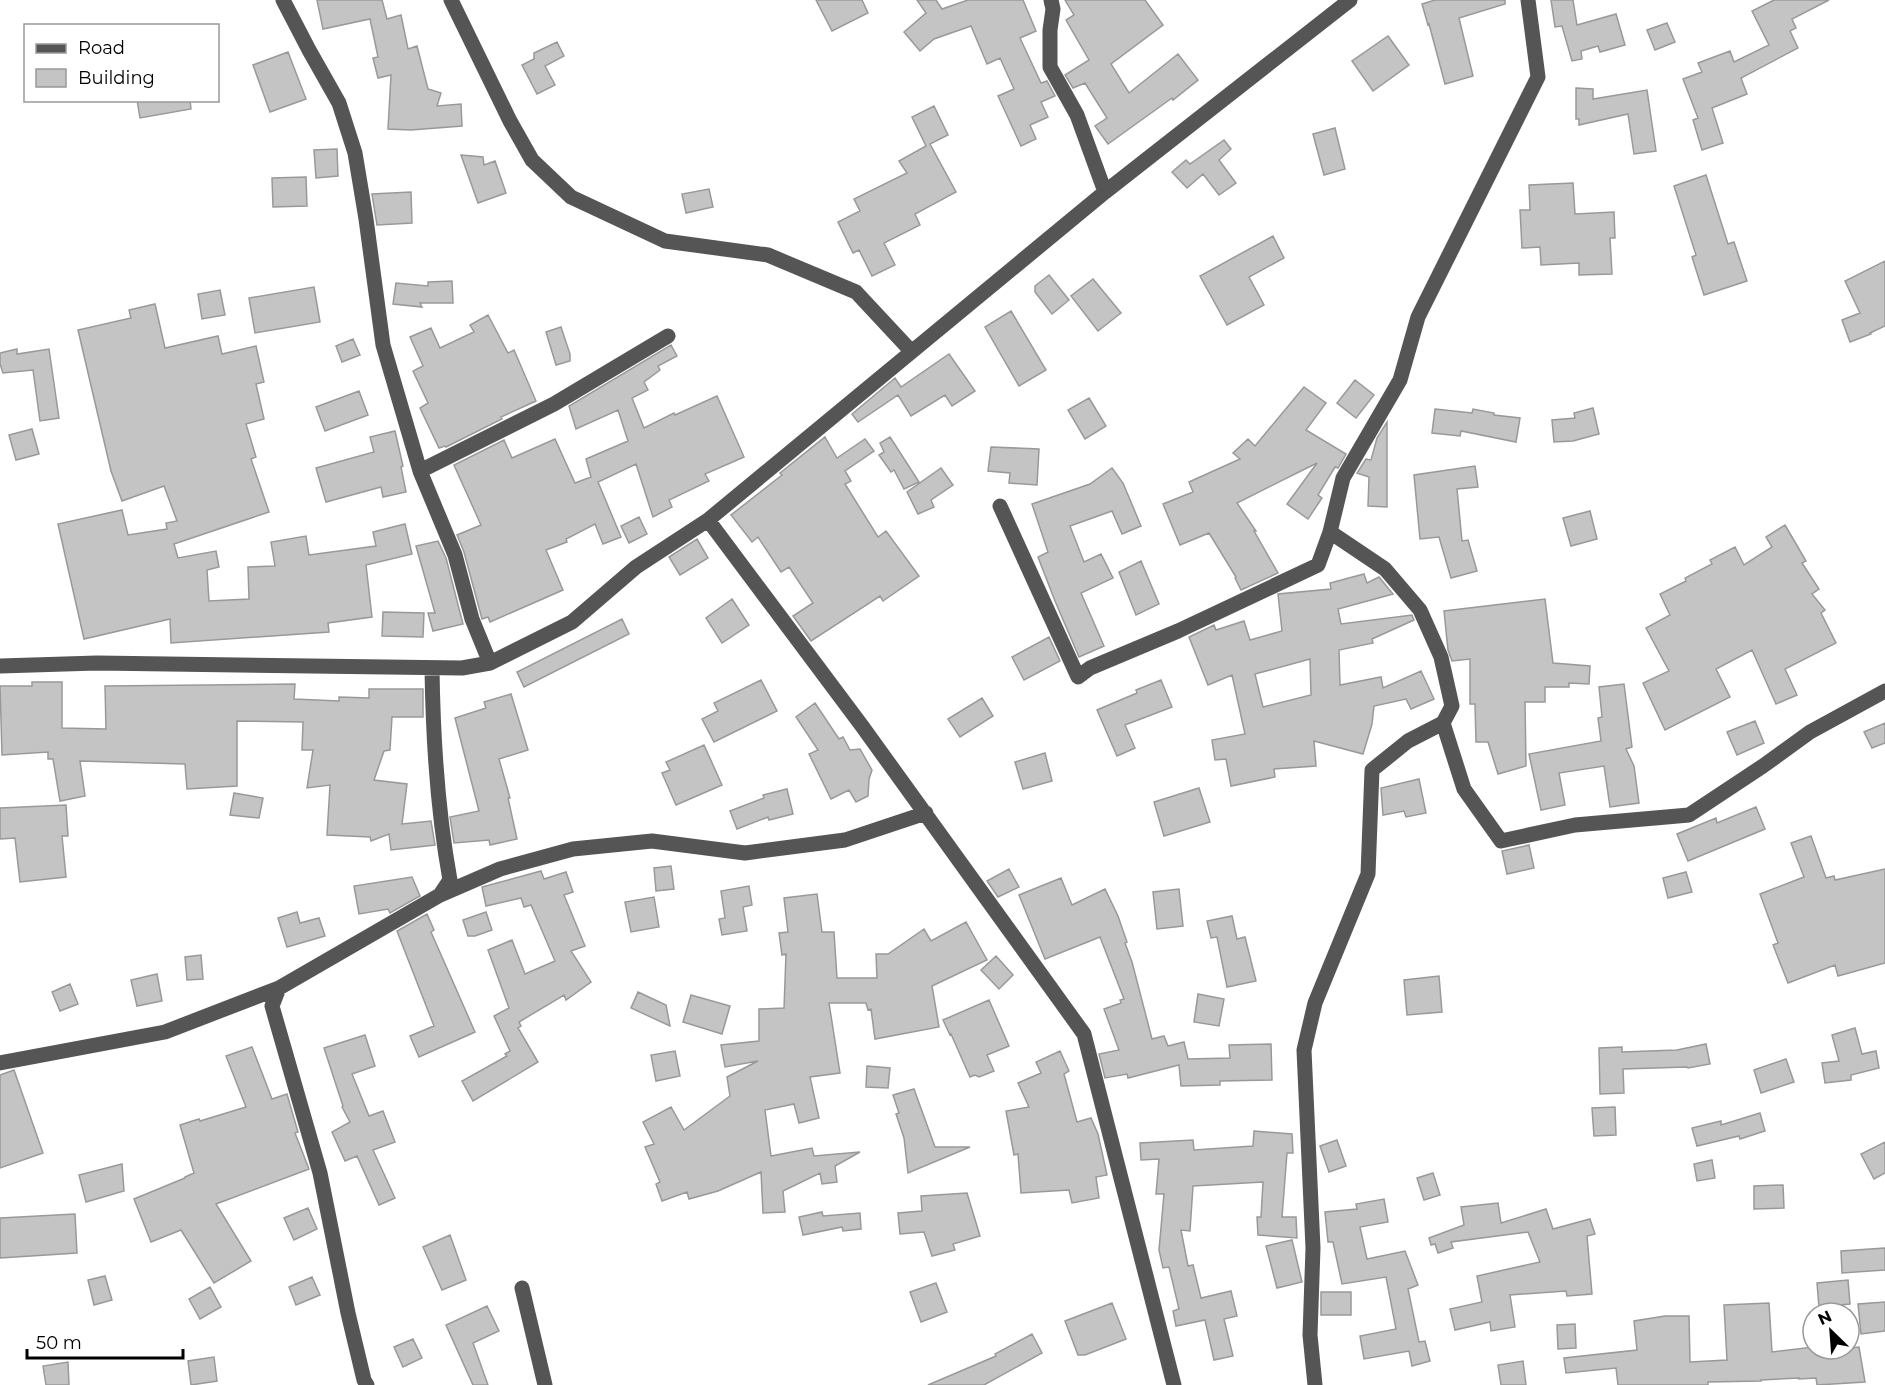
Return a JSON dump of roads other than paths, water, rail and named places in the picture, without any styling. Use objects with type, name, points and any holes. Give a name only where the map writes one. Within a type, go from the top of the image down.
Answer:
[{"type":"street","points":[[283,0],[339,103],[355,153],[383,345],[420,471],[455,555],[472,619],[490,663]]},
{"type":"street","points":[[451,0],[510,121],[532,160],[571,197],[665,241],[768,255],[856,292],[911,351]]},
{"type":"street","points":[[1051,0],[1053,9],[1050,30],[1050,68],[1077,115],[1105,192]]},
{"type":"street","points":[[0,666],[97,663],[462,668],[490,663],[572,622],[636,567],[708,520],[1105,192],[1350,0]]},
{"type":"street","points":[[1000,506],[1078,677],[1090,668],[1178,631],[1318,565],[1330,532],[1343,478],[1400,380],[1419,317],[1538,77],[1528,0]]},
{"type":"street","points":[[420,471],[554,404],[668,336]]},
{"type":"street","points":[[708,520],[926,813],[1084,1034],[1174,1385]]},
{"type":"street","points":[[1315,1385],[1310,1335],[1313,1248],[1305,1050],[1315,1003],[1368,874],[1372,770],[1408,741],[1443,723],[1452,706],[1440,657],[1420,610],[1385,569],[1330,532]]},
{"type":"street","points":[[432,668],[433,747],[441,828],[450,880],[440,895]]},
{"type":"street","points":[[1443,723],[1464,789],[1501,841],[1575,825],[1689,815],[1810,732],[1885,691]]},
{"type":"street","points":[[0,1063],[165,1032],[279,988],[440,895],[500,869],[573,849],[652,841],[745,853],[845,840],[926,813]]},
{"type":"street","points":[[279,988],[272,1006],[320,1173],[348,1313],[367,1385]]},
{"type":"street","points":[[522,1288],[545,1385]]}]
